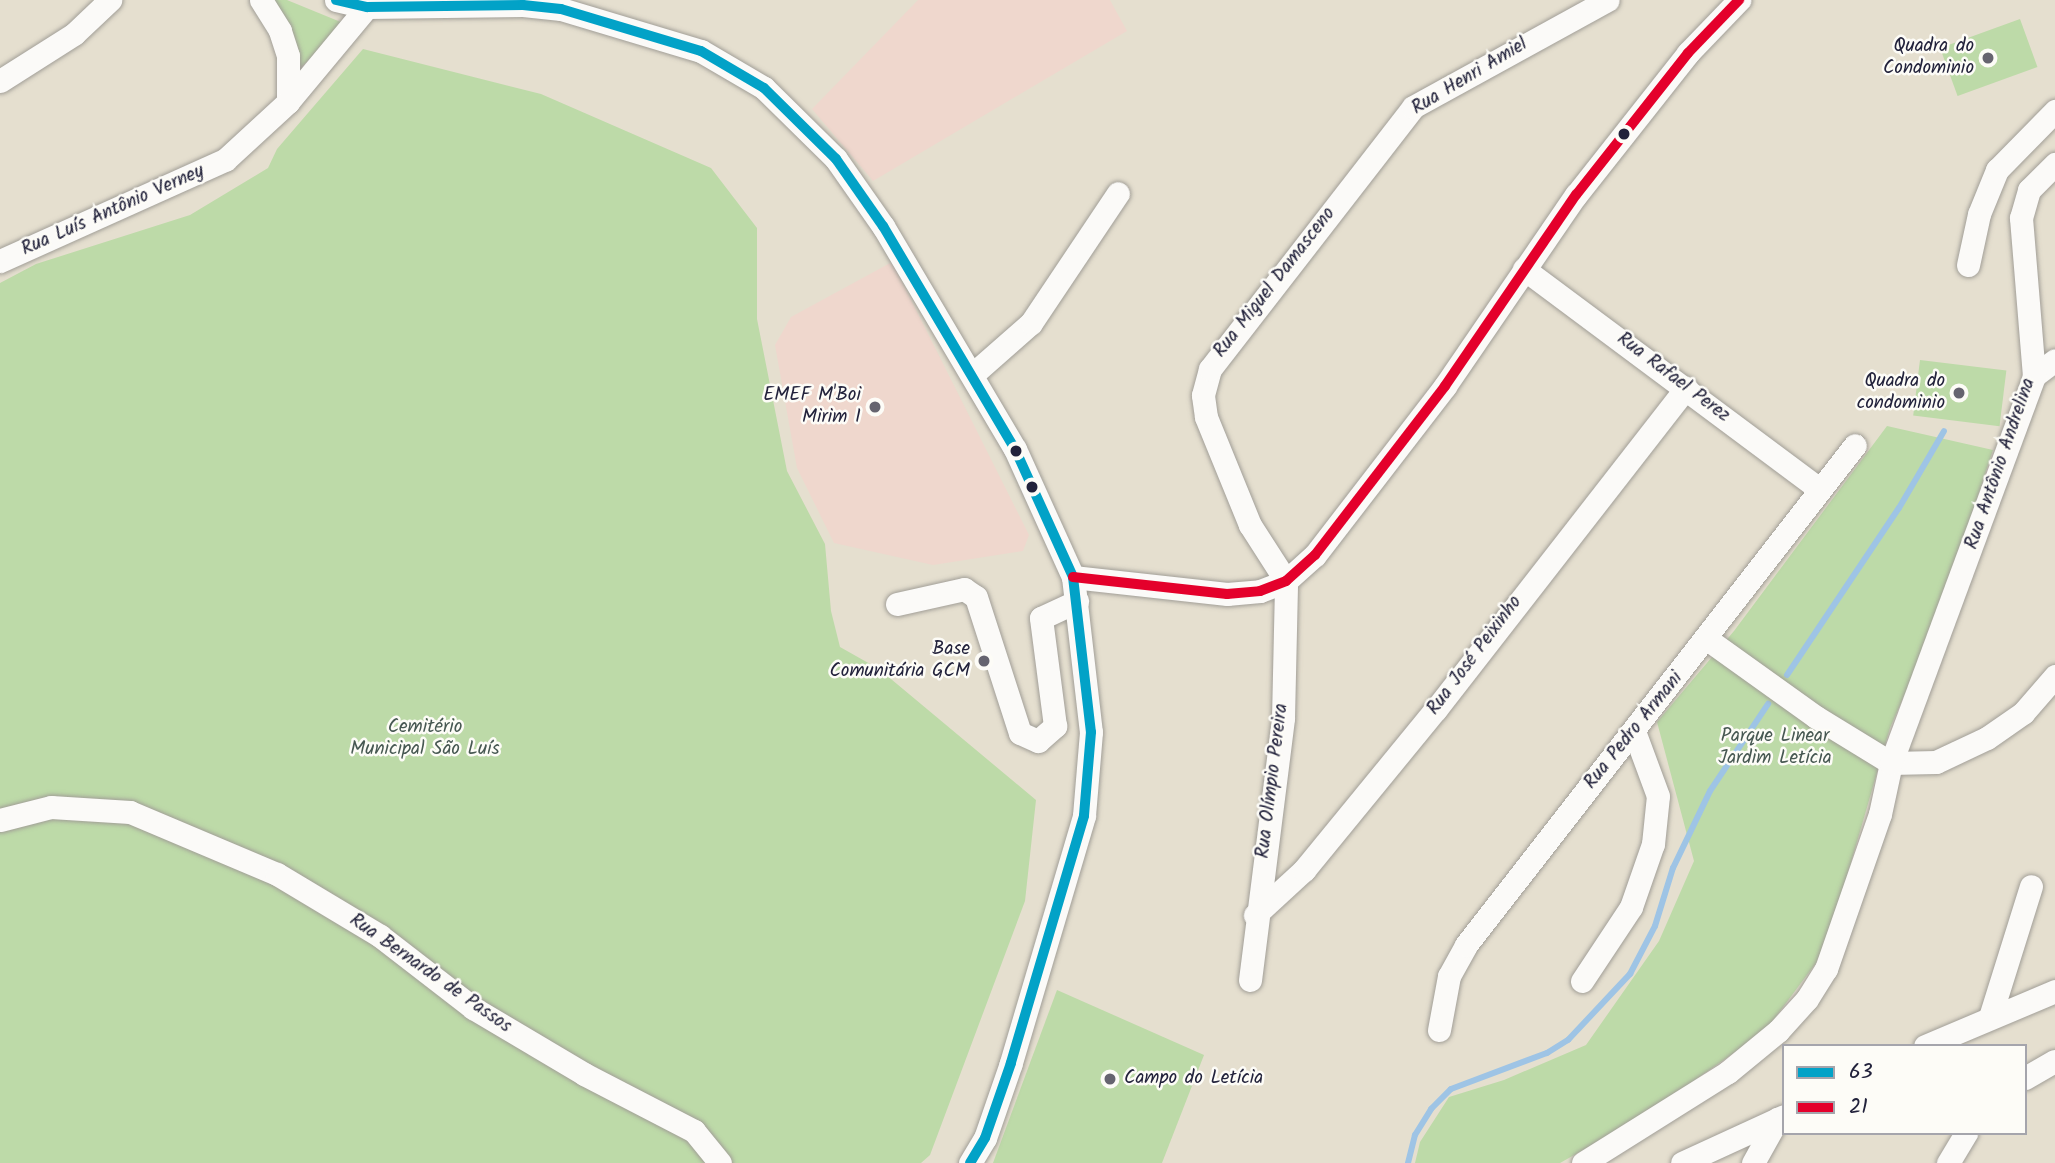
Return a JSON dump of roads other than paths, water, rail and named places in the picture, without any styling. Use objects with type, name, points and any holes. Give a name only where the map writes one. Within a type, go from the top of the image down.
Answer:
[{"type":"street","points":[[0,81],[75,34],[110,0]]},
{"type":"street","points":[[261,0],[280,31],[288,56],[288,102]]},
{"type":"street","points":[[336,0],[367,7],[561,9],[701,51],[764,88],[836,159],[973,374],[1014,449],[1073,578],[1091,732],[1084,816],[1010,1063],[985,1138],[970,1163]]},
{"type":"street","name":"Rua Henri Amiel","points":[[1354,179],[1413,107],[1608,0]]},
{"type":"street","points":[[1073,578],[1227,594],[1260,591],[1286,581],[1315,555],[1445,386],[1524,269],[1688,53],[1739,0]]},
{"type":"street","name":"Rua Luís Antônio Verney","points":[[0,261],[225,160],[288,102],[367,7]]},
{"type":"street","points":[[1968,265],[1979,214],[1997,170],[2055,110]]},
{"type":"street","name":"Rua Antônio Andrelina","points":[[1583,1163],[1728,1072],[1807,999],[1826,968],[1845,917],[1891,763],[2034,376],[2021,218],[2028,190],[2055,164]]},
{"type":"street","name":"Rua Miguel Damasceno","points":[[1286,581],[1250,526],[1206,417],[1203,395],[1210,369],[1354,179]]},
{"type":"street","points":[[973,374],[1031,323],[1118,193]]},
{"type":"street","name":"Rua Rafael Perez","points":[[1524,269],[1819,489]]},
{"type":"street","points":[[2034,376],[2055,360]]},
{"type":"street","name":"Rua José Peixinho","points":[[1255,915],[1304,870],[1420,728],[1686,388]]},
{"type":"street","name":"Rua Pedro Armani","points":[[1440,1030],[1450,976],[1466,944],[1707,639],[1855,444]]},
{"type":"street","name":"Rua Olímpio Pereira","points":[[1250,980],[1255,915],[1283,718],[1286,581]]},
{"type":"street","points":[[897,604],[964,589],[976,597],[1020,733],[1038,741],[1055,726],[1041,618],[1077,601]]},
{"type":"street","points":[[1707,639],[1816,717],[1891,763],[1936,762],[1987,738],[2023,713],[2055,676]]},
{"type":"street","points":[[1582,981],[1631,907],[1653,844],[1657,796],[1634,731]]},
{"type":"street","name":"Rua Bernardo de Passos","points":[[0,820],[51,807],[130,812],[277,874],[380,936],[473,1008],[584,1074],[694,1131],[720,1163]]},
{"type":"street","points":[[1990,1017],[2031,886]]},
{"type":"street","points":[[1929,1044],[2055,990]]},
{"type":"street","points":[[2027,1077],[2055,1061]]},
{"type":"street","points":[[1682,1163],[1781,1117]]},
{"type":"street","points":[[1753,1163],[1781,1117]]},
{"type":"street","points":[[1948,1163],[1965,1135]]},
{"type":"waterway","points":[[1787,675],[1899,508],[1944,431]]},
{"type":"waterway","points":[[1408,1163],[1415,1135],[1431,1109],[1451,1089],[1547,1053],[1568,1040],[1630,974],[1655,926],[1673,868],[1710,791],[1768,704]]},
{"type":"place","name":"Quadra do Condominio","points":[[1988,58]]},
{"type":"place","name":"Quadra do condominio","points":[[1959,393]]},
{"type":"place","name":"EMEF M'Boi Mirim I","points":[[875,407]]},
{"type":"place","name":"Base Comunitária GCM","points":[[984,661]]},
{"type":"place","name":"Campo do Letícia","points":[[1110,1079]]},
{"type":"park label","name":"Cemitério Municipal São Luís","points":[[425,739]]},
{"type":"park label","name":"Parque Linear Jardim Letícia","points":[[1775,748]]}]
